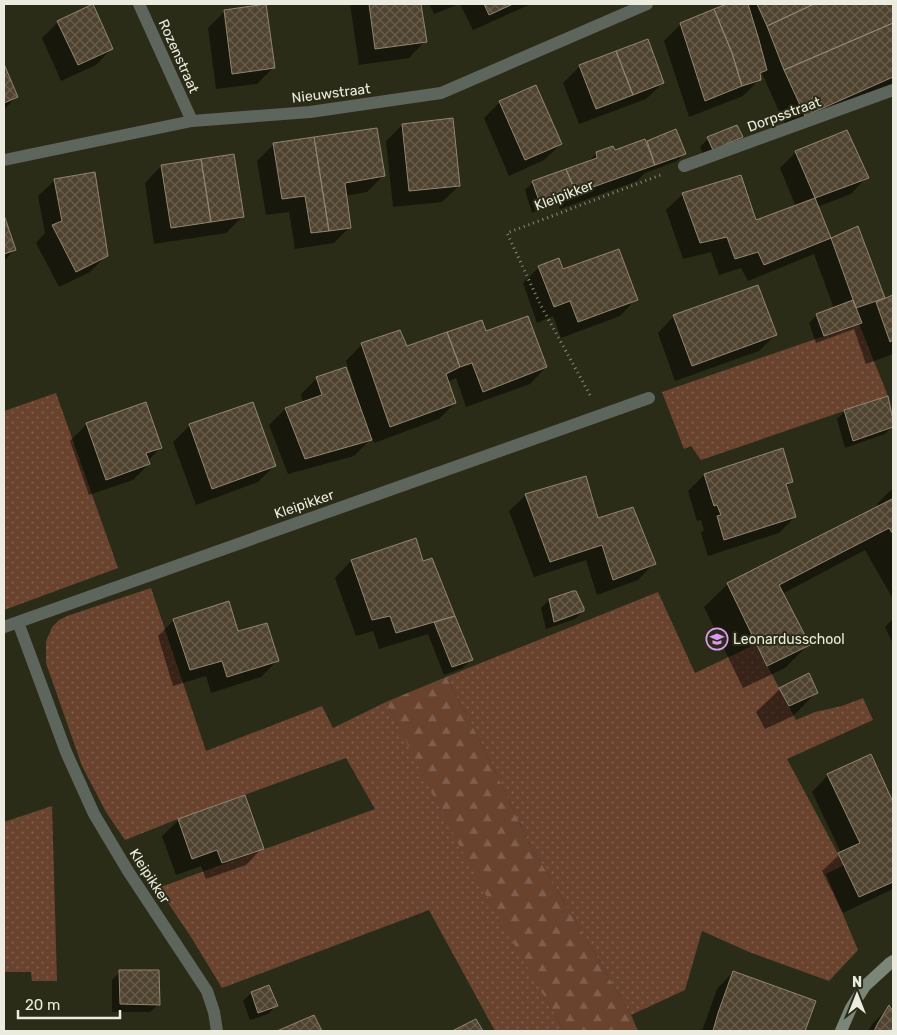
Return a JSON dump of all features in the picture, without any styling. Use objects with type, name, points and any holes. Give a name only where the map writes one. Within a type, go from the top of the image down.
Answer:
[{"type":"street","name":"Rozenstraat","points":[[139,4],[192,121]]},
{"type":"street","name":"Nieuwstraat","points":[[4,160],[192,121],[310,112],[441,93],[647,4]]},
{"type":"street","name":"Dorpsstraat","points":[[684,166],[893,90]]},
{"type":"street","name":"Kleipikker","points":[[4,626],[649,398]]},
{"type":"street","name":"Kleipikker","points":[[18,622],[66,752],[94,814],[207,991],[214,1012],[217,1031]]},
{"type":"street","points":[[841,1031],[851,1008],[865,986],[893,961]]},
{"type":"path","name":"Kleipikker","points":[[601,415],[540,304],[507,233],[684,166]]},
{"type":"green space","points":[[859,324],[888,396],[701,460],[691,446],[684,449],[662,392]]},
{"type":"green space","points":[[56,393],[118,568],[4,610],[4,411]]},
{"type":"green space","points":[[151,588],[206,751],[322,706],[333,728],[386,702],[448,823],[564,1031],[495,1031],[429,910],[222,988],[158,888],[375,809],[346,758],[125,840],[106,812],[82,766],[46,663],[46,642],[52,627],[59,620]]},
{"type":"green space","points":[[658,592],[695,673],[756,644],[796,720],[815,712],[842,706],[863,698],[873,720],[787,759],[844,865],[826,874],[858,950],[829,981],[749,952],[702,931],[685,990],[631,1015],[528,841],[488,756],[446,677]]},
{"type":"green space","points":[[446,677],[488,756],[528,841],[631,1015],[638,1031],[564,1031],[473,871],[386,702]]},
{"type":"green space","points":[[52,806],[57,981],[32,981],[31,972],[4,972],[4,822]]},
{"type":"building","points":[[93,4],[113,49],[78,65],[57,21]]},
{"type":"building","points":[[266,4],[275,68],[232,74],[224,10]]},
{"type":"building","points":[[369,4],[421,4],[427,42],[375,49]]},
{"type":"building","points":[[484,4],[513,4],[489,15]]},
{"type":"building","points":[[727,4],[748,4],[767,70],[760,73],[761,80],[742,86],[732,53],[714,9]]},
{"type":"building","points":[[757,4],[814,4],[767,26]]},
{"type":"building","points":[[814,4],[893,4],[893,23],[784,70],[767,26]]},
{"type":"building","points":[[714,9],[732,53],[742,86],[705,101],[680,23]]},
{"type":"building","points":[[893,23],[893,77],[805,116],[784,70]]},
{"type":"building","points":[[648,39],[664,83],[633,95],[616,51]]},
{"type":"building","points":[[616,51],[633,95],[596,109],[579,65]]},
{"type":"building","points":[[4,64],[18,97],[4,103]]},
{"type":"building","points":[[536,85],[562,144],[525,160],[499,101]]},
{"type":"building","points":[[453,118],[460,186],[409,191],[402,124]]},
{"type":"building","points":[[737,125],[743,137],[713,150],[707,137]]},
{"type":"building","points":[[377,128],[385,176],[345,183],[351,228],[329,231],[314,137]]},
{"type":"building","points":[[676,129],[686,154],[655,165],[647,141]]},
{"type":"building","points":[[847,130],[869,178],[815,198],[795,151]]},
{"type":"building","points":[[314,137],[329,231],[311,233],[305,196],[282,199],[273,143]]},
{"type":"building","points":[[645,139],[655,165],[576,193],[566,169],[597,158],[596,152],[613,146],[615,150]]},
{"type":"building","points":[[234,154],[244,217],[211,222],[201,159]]},
{"type":"building","points":[[201,159],[211,222],[171,228],[161,165]]},
{"type":"building","points":[[566,169],[576,193],[541,206],[532,181]]},
{"type":"building","points":[[95,172],[108,256],[76,272],[52,225],[62,221],[54,179]]},
{"type":"building","points":[[741,175],[756,220],[815,198],[831,238],[764,265],[758,252],[735,259],[727,237],[700,243],[682,193]]},
{"type":"building","points":[[4,215],[16,250],[4,254]]},
{"type":"building","points":[[858,226],[885,298],[856,308],[831,238]]},
{"type":"building","points":[[619,249],[638,300],[578,322],[570,301],[554,307],[538,266],[559,258],[563,269]]},
{"type":"building","points":[[758,285],[777,335],[692,366],[673,315]]},
{"type":"building","points":[[893,295],[893,340],[890,342],[876,302]]},
{"type":"building","points":[[853,300],[862,323],[824,336],[816,314]]},
{"type":"building","points":[[528,316],[547,367],[483,392],[472,363],[460,367],[447,332],[482,320],[486,331]]},
{"type":"building","points":[[400,330],[407,346],[447,332],[460,367],[446,374],[456,403],[390,427],[361,343]]},
{"type":"building","points":[[346,367],[372,440],[305,459],[285,408],[322,395],[316,377]]},
{"type":"building","points":[[888,396],[893,427],[853,441],[844,410]]},
{"type":"building","points":[[146,402],[162,448],[146,453],[150,464],[106,480],[86,423]]},
{"type":"building","points":[[253,402],[276,466],[212,489],[189,424]]},
{"type":"building","points":[[783,448],[793,482],[786,484],[796,517],[724,540],[717,516],[721,515],[717,505],[714,506],[704,474]]},
{"type":"building","points":[[586,476],[598,518],[633,507],[656,564],[613,580],[602,545],[550,562],[525,494]]},
{"type":"building","points":[[892,499],[893,534],[889,528],[779,585],[810,645],[767,666],[727,583]]},
{"type":"building","points":[[416,538],[423,561],[432,558],[455,616],[396,633],[390,616],[372,620],[351,560]]},
{"type":"building","points":[[576,591],[584,611],[554,622],[549,599]]},
{"type":"building","points":[[229,601],[238,631],[267,623],[279,661],[227,677],[222,661],[190,670],[173,619]]},
{"type":"building","points":[[455,616],[473,660],[452,667],[434,622]]},
{"type":"building","points":[[809,673],[818,693],[789,706],[779,688]]},
{"type":"building","points":[[871,754],[893,802],[893,882],[859,897],[838,853],[860,843],[827,774]]},
{"type":"building","points":[[245,795],[264,849],[222,863],[217,850],[192,859],[178,819]]},
{"type":"building","points":[[119,970],[159,970],[160,1005],[120,1004]]},
{"type":"building","points":[[733,971],[816,1001],[805,1031],[713,1031]]},
{"type":"building","points":[[269,985],[278,1006],[258,1013],[251,992]]},
{"type":"building","points":[[889,1005],[893,1011],[893,1031],[874,1031],[878,1023]]},
{"type":"building","points":[[314,1015],[322,1031],[277,1031]]},
{"type":"building","points":[[476,1019],[483,1031],[452,1031]]},
{"type":"place","name":"Leonardusschool","points":[[717,639]]}]
